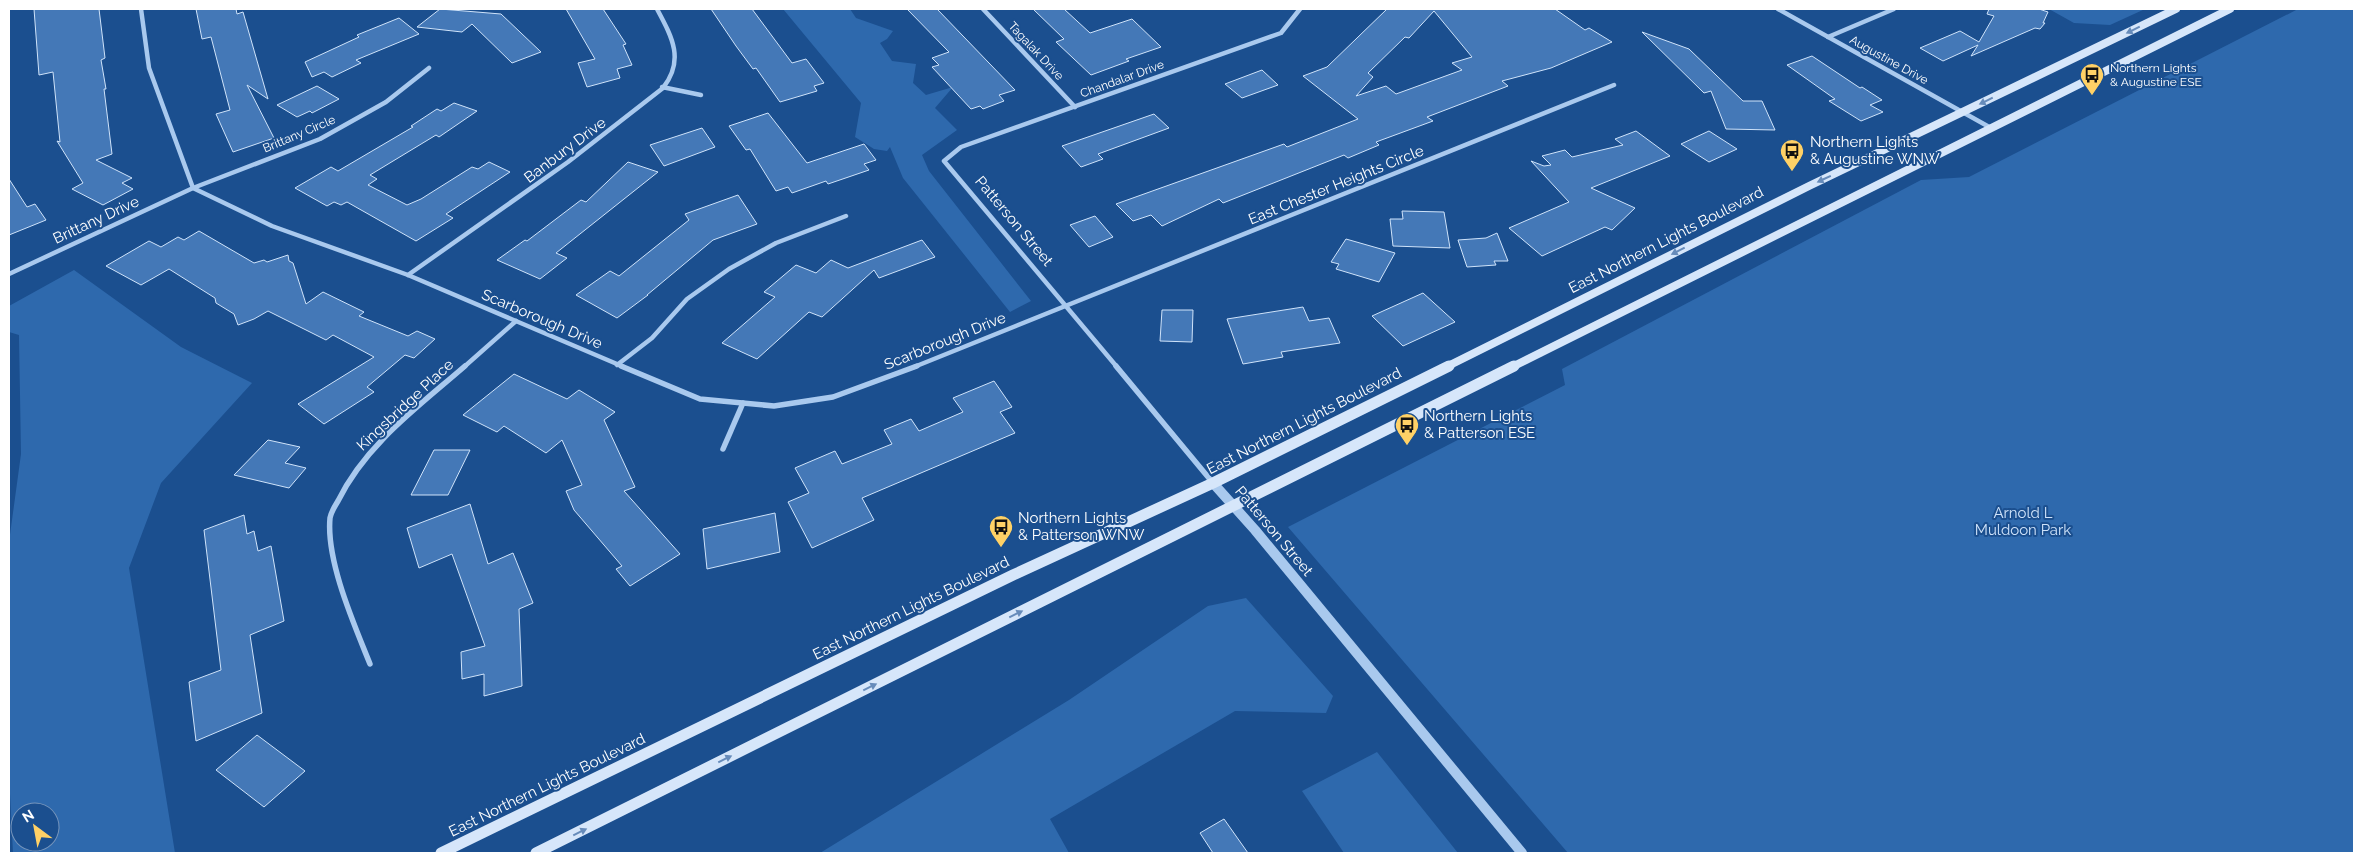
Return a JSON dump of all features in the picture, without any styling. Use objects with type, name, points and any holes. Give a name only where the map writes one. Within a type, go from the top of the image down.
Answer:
[{"type":"main road","name":"East Northern Lights Boulevard","points":[[441,853],[1013,575],[1213,483],[1810,186],[2176,9]]},
{"type":"main road","points":[[536,853],[2230,9]]},
{"type":"street","points":[[141,9],[149,68],[193,188]]},
{"type":"street","name":"Banbury Drive","points":[[408,275],[569,164],[662,87],[674,72],[675,55],[666,24],[658,9]]},
{"type":"street","name":"Tagalak Drive","points":[[983,9],[1075,107]]},
{"type":"street","name":"Chandalar Drive","points":[[944,161],[961,147],[1281,34],[1300,9]]},
{"type":"street","name":"Augustine Drive","points":[[1778,9],[1991,128]]},
{"type":"street","points":[[1828,37],[1894,9]]},
{"type":"street","name":"Brittany Circle","points":[[193,188],[320,139],[386,102],[429,68]]},
{"type":"street","name":"East Chester Heights Circle","points":[[1066,306],[1614,85]]},
{"type":"street","points":[[662,87],[701,95]]},
{"type":"street","name":"Patterson Street","points":[[944,161],[1522,853]]},
{"type":"street","name":"Brittany Drive","points":[[9,274],[193,188]]},
{"type":"street","name":"Scarborough Drive","points":[[193,188],[272,226],[408,275],[700,399],[774,406],[832,397],[882,380],[1066,306]]},
{"type":"street","points":[[618,364],[652,338],[686,299],[729,269],[776,243],[846,216]]},
{"type":"street","name":"Kingsbridge Place","points":[[370,664],[346,605],[331,544],[330,516],[344,488],[368,453],[411,412],[516,321]]},
{"type":"street","points":[[723,449],[743,403]]},
{"type":"green space","points":[[783,9],[850,9],[856,18],[893,31],[887,39],[880,43],[892,61],[916,64],[913,83],[926,95],[953,87],[935,108],[957,130],[922,155],[929,171],[1031,301],[1010,312],[903,178],[890,147],[887,151],[874,149],[855,137],[861,103]]},
{"type":"green space","points":[[2049,9],[2145,9],[2110,25],[2074,23]]},
{"type":"green space","name":"Arnold L Muldoon Park","points":[[2298,9],[2354,9],[2354,853],[1568,853],[1288,527],[1565,385],[1562,369],[1921,180],[1969,177]]},
{"type":"green space","points":[[74,270],[181,347],[252,383],[161,483],[129,568],[175,853],[13,853],[60,852],[60,802],[10,802],[9,542],[21,454],[19,335],[9,332],[9,306]]},
{"type":"green space","points":[[1246,598],[1333,696],[1326,713],[1235,711],[1050,819],[1069,853],[820,853],[1069,700],[1208,606]]},
{"type":"green space","points":[[1377,752],[1458,853],[1344,853],[1302,791]]},
{"type":"building","points":[[34,9],[99,9],[105,58],[101,60],[106,89],[104,89],[112,154],[96,160],[132,178],[122,183],[133,189],[103,205],[72,189],[83,183],[57,141],[60,142],[53,72],[39,75]]},
{"type":"building","points":[[196,9],[236,9],[237,14],[243,12],[268,99],[247,85],[274,138],[233,152],[216,114],[230,110],[211,37],[202,39]]},
{"type":"building","points":[[440,9],[501,14],[541,52],[512,63],[472,24],[462,32],[417,27]]},
{"type":"building","points":[[566,9],[603,9],[626,44],[623,45],[632,65],[617,69],[620,78],[587,87],[578,63],[595,59]]},
{"type":"building","points":[[711,9],[752,9],[792,63],[806,59],[824,83],[814,86],[817,91],[780,102],[756,68],[753,69]]},
{"type":"building","points":[[907,9],[937,9],[1015,90],[999,95],[1004,101],[983,109],[980,106],[971,109],[932,67],[939,65],[932,58],[949,52]]},
{"type":"building","points":[[1033,9],[1064,9],[1090,33],[1132,19],[1161,47],[1126,59],[1129,61],[1091,75],[1056,42],[1064,39]]},
{"type":"building","points":[[1387,9],[1555,9],[1585,30],[1589,28],[1612,42],[1551,68],[1502,81],[1508,86],[1427,117],[1433,121],[1376,142],[1379,145],[1348,158],[1344,155],[1223,203],[1219,199],[1162,226],[1151,215],[1133,221],[1116,204],[1284,144],[1287,147],[1358,119],[1303,76],[1327,67]],"holes":[[[1434,11],[1472,57],[1452,63],[1462,70],[1396,94],[1386,86],[1356,96],[1373,77],[1368,73],[1405,37],[1409,38]]]},
{"type":"building","points":[[1989,9],[2039,9],[2048,12],[2043,23],[2045,23],[2040,29],[2035,28],[1971,56],[1978,45],[1943,61],[1920,48],[1960,31],[1979,42],[1994,16],[1987,14]]},
{"type":"building","points":[[399,18],[419,34],[356,60],[361,63],[332,77],[324,72],[312,77],[305,62],[359,37],[357,35]]},
{"type":"building","points":[[1642,32],[1689,49],[1743,101],[1762,101],[1775,130],[1726,129],[1711,91],[1704,93]]},
{"type":"building","points":[[1812,56],[1860,88],[1862,87],[1882,100],[1870,105],[1883,112],[1861,121],[1829,101],[1835,99],[1787,65]]},
{"type":"building","points":[[1262,70],[1278,85],[1242,98],[1225,84]]},
{"type":"building","points":[[317,86],[339,99],[312,113],[310,111],[297,117],[277,105]]},
{"type":"building","points":[[454,103],[477,111],[439,137],[436,135],[370,175],[377,179],[368,185],[407,205],[421,199],[472,167],[478,169],[489,162],[510,172],[446,214],[453,218],[416,241],[347,202],[341,205],[334,202],[327,206],[295,188],[331,167],[338,171],[413,127],[411,126],[437,109],[441,111]]},
{"type":"building","points":[[768,113],[807,163],[864,144],[876,160],[864,164],[869,170],[828,184],[826,181],[792,193],[788,187],[776,191],[750,149],[746,150],[729,126]]},
{"type":"building","points":[[1154,114],[1169,128],[1098,154],[1103,159],[1081,167],[1062,146]]},
{"type":"building","points":[[702,128],[715,147],[664,166],[650,145]]},
{"type":"building","points":[[1636,131],[1670,156],[1591,188],[1635,208],[1612,230],[1605,227],[1542,256],[1509,228],[1569,202],[1531,161],[1544,166],[1551,165],[1542,156],[1565,150],[1572,157],[1623,145],[1615,139]]},
{"type":"building","points":[[1709,131],[1737,149],[1709,162],[1681,144]]},
{"type":"building","points":[[628,162],[658,172],[556,253],[567,258],[540,279],[497,260],[525,240],[527,241],[581,200],[586,202]]},
{"type":"building","points":[[9,179],[27,207],[35,204],[46,220],[9,235]]},
{"type":"building","points":[[738,195],[757,224],[713,240],[648,295],[617,318],[576,295],[610,271],[619,276],[689,220],[685,214]]},
{"type":"building","points":[[1402,211],[1444,212],[1450,248],[1393,246],[1390,219],[1403,219]]},
{"type":"building","points":[[1095,216],[1113,237],[1089,247],[1070,225]]},
{"type":"building","points":[[199,231],[254,263],[264,260],[267,262],[288,255],[289,261],[293,263],[306,304],[323,292],[364,312],[359,316],[408,336],[417,331],[435,339],[414,358],[405,355],[367,387],[374,392],[324,424],[298,404],[374,357],[333,335],[326,340],[268,311],[238,325],[234,314],[216,303],[215,298],[169,269],[141,285],[106,266],[149,241],[161,247],[178,237],[184,240]]},
{"type":"building","points":[[1497,233],[1508,261],[1494,261],[1496,265],[1467,267],[1458,240],[1486,238]]},
{"type":"building","points":[[1346,239],[1395,253],[1379,282],[1336,269],[1339,264],[1331,262]]},
{"type":"building","points":[[922,240],[935,257],[879,278],[874,270],[822,317],[809,312],[757,359],[722,343],[775,297],[764,292],[796,265],[816,273],[831,260],[848,268]]},
{"type":"building","points":[[1423,293],[1455,322],[1403,346],[1372,316]]},
{"type":"building","points":[[1303,307],[1309,321],[1329,318],[1340,343],[1281,352],[1283,357],[1243,364],[1227,319]]},
{"type":"building","points":[[1162,310],[1193,310],[1192,342],[1160,341]]},
{"type":"building","points":[[514,374],[567,399],[579,390],[615,412],[604,420],[635,487],[624,491],[680,554],[630,586],[616,569],[622,566],[574,510],[566,491],[582,485],[562,440],[546,453],[504,426],[497,432],[463,415]]},
{"type":"building","points":[[994,381],[1012,407],[1000,412],[1015,433],[862,498],[874,520],[812,548],[788,502],[809,493],[795,468],[835,451],[842,464],[892,444],[884,430],[911,419],[919,431],[963,412],[953,398]]},
{"type":"building","points":[[268,440],[300,447],[285,463],[306,468],[289,488],[234,475]]},
{"type":"building","points":[[434,450],[470,450],[448,495],[411,495]]},
{"type":"building","points":[[470,504],[488,564],[513,553],[533,603],[519,609],[522,686],[484,696],[484,674],[462,679],[461,652],[485,646],[452,554],[419,568],[407,528]]},
{"type":"building","points":[[775,513],[780,552],[707,569],[703,529]]},
{"type":"building","points":[[244,515],[247,534],[254,531],[258,551],[271,546],[284,621],[250,635],[262,713],[196,741],[189,682],[221,670],[204,530]]},
{"type":"building","points":[[257,735],[305,771],[264,807],[216,770]]},
{"type":"building","points":[[1224,819],[1248,853],[1213,853],[1200,833]]},
{"type":"place","name":"Northern Lights & Augustine ESE","points":[[2092,96]]},
{"type":"place","name":"Northern Lights & Augustine WNW","points":[[1792,172]]},
{"type":"place","name":"Northern Lights & Patterson ESE","points":[[1407,446]]},
{"type":"place","name":"Northern Lights & Patterson WNW","points":[[1001,548]]}]
